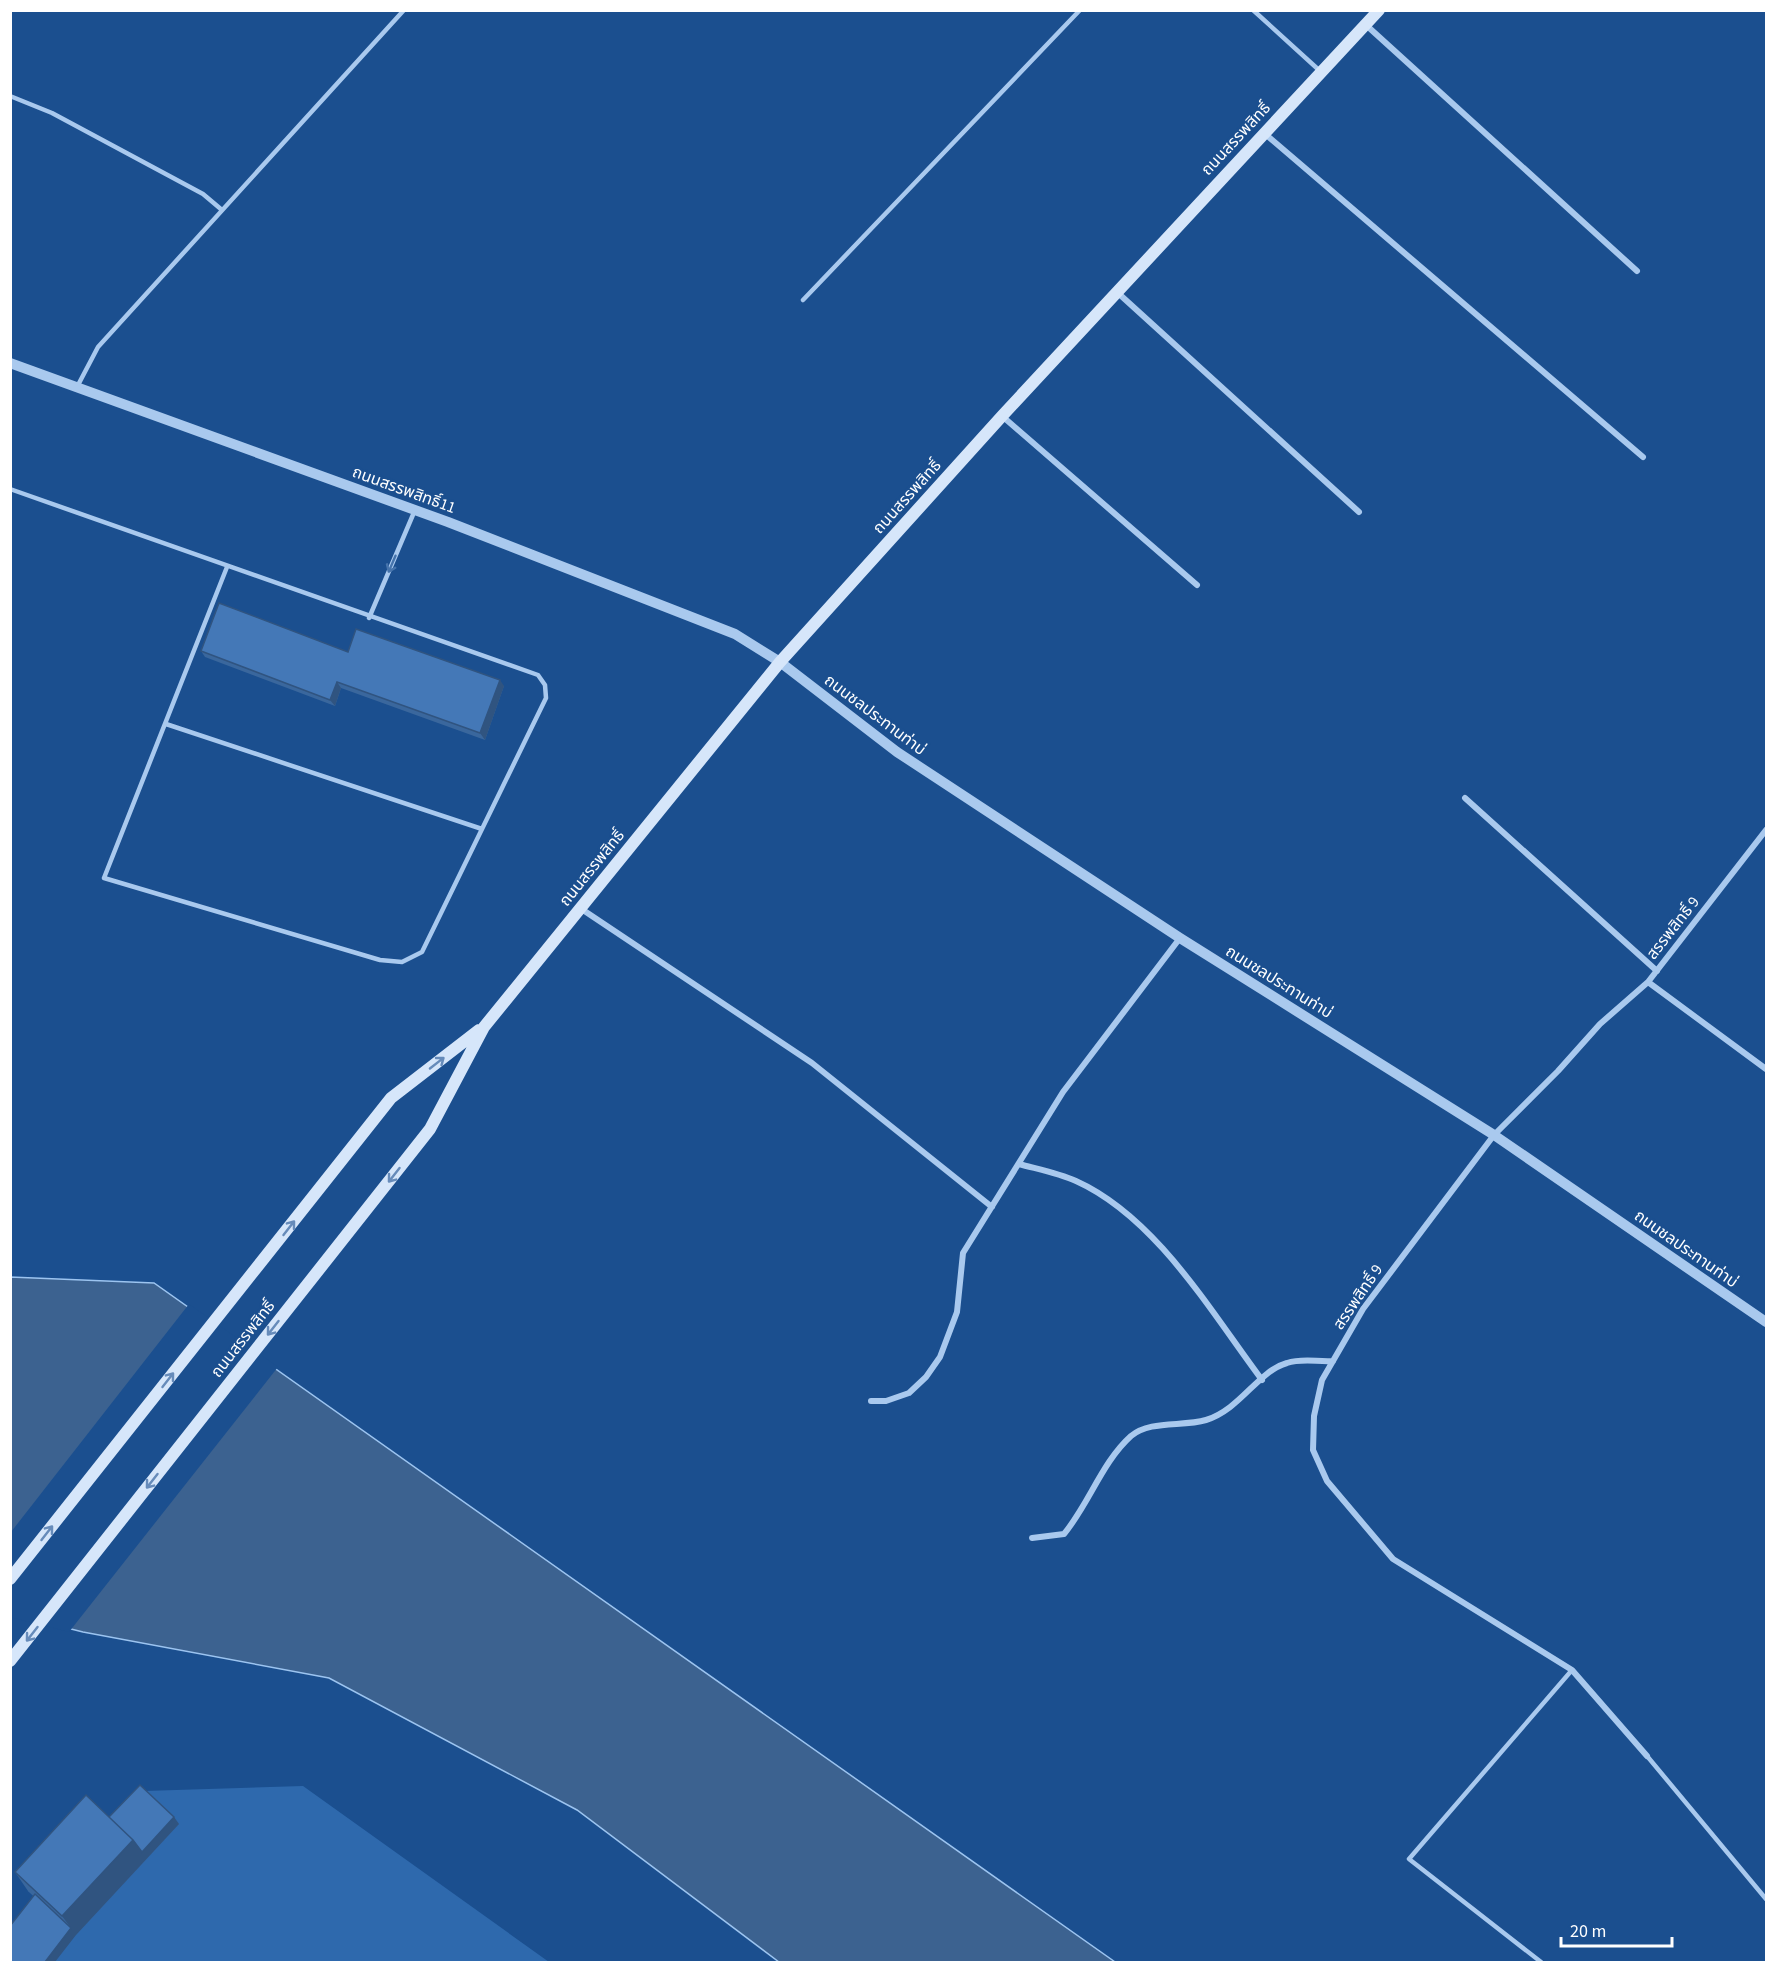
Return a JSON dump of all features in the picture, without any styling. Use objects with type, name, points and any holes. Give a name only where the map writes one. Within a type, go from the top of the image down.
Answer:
[{"type":"main road","name":"ถนนสรรพสิทธิ์","points":[[10,1660],[430,1129],[484,1027],[780,662],[1002,416],[1379,10]]},
{"type":"main road","name":"ถนนสรรพสิทธิ์","points":[[10,1579],[391,1098],[484,1027]]},
{"type":"street","points":[[1366,25],[1637,272]]},
{"type":"street","points":[[1264,133],[1643,457]]},
{"type":"street","points":[[1118,293],[1359,512]]},
{"type":"street","name":"ถนนสรรพสิทธิ์11","points":[[10,363],[415,510],[720,627],[780,662]]},
{"type":"street","points":[[1002,416],[1197,585]]},
{"type":"street","name":"ถนนชลประทานท่าบ่","points":[[780,662],[897,752],[1180,938],[1494,1135],[1767,1322]]},
{"type":"street","points":[[1465,798],[1657,971]]},
{"type":"street","name":"สรรพสิทธิ์ 9","points":[[1647,1755],[1572,1670],[1393,1559],[1327,1481],[1313,1450],[1314,1416],[1322,1380],[1363,1309],[1494,1135],[1558,1071],[1600,1024],[1648,982],[1767,830]]},
{"type":"street","points":[[580,908],[812,1064],[992,1207]]},
{"type":"street","points":[[871,1401],[886,1401],[909,1394],[926,1377],[940,1357],[957,1312],[963,1253],[1063,1092],[1180,938]]},
{"type":"street","points":[[1648,982],[1767,1069]]},
{"type":"street","points":[[1019,1164],[1075,1181],[1130,1217],[1170,1258],[1262,1380]]},
{"type":"street","points":[[1032,1539],[1064,1534],[1116,1455],[1130,1437],[1141,1428],[1155,1425],[1181,1425],[1220,1414],[1239,1402],[1273,1368],[1287,1363],[1301,1360],[1333,1361]]},
{"type":"lane","points":[[77,387],[98,347],[404,10]]},
{"type":"lane","points":[[803,300],[1080,10]]},
{"type":"lane","points":[[1253,10],[1320,72]]},
{"type":"lane","points":[[10,96],[52,112],[203,194],[222,210]]},
{"type":"lane","points":[[10,489],[369,618],[538,675],[545,685],[546,698],[422,952],[402,962],[380,960],[104,878],[227,567]]},
{"type":"lane","points":[[369,618],[415,510]]},
{"type":"lane","points":[[166,724],[482,829]]},
{"type":"lane","points":[[1541,1962],[1409,1859],[1572,1670]]},
{"type":"lane","points":[[1647,1755],[1677,1795],[1767,1899]]},
{"type":"shaded area","points":[[10,1277],[154,1283],[1115,1962],[779,1962],[577,1810],[329,1678],[83,1632],[11,1614]]},
{"type":"shaded area","points":[[303,1786],[549,1962],[11,1962],[10,1938],[39,1901],[28,1891],[112,1826],[144,1791]]},
{"type":"pier","points":[[189,1304],[278,1367],[69,1632],[10,1617],[11,1532]]},
{"type":"building","points":[[219,603],[348,652],[356,629],[500,680],[480,733],[337,682],[330,700],[201,651]]},
{"type":"building","points":[[140,1785],[174,1817],[142,1852],[109,1817]]},
{"type":"building","points":[[86,1795],[133,1840],[62,1916],[15,1872]]},
{"type":"building","points":[[35,1894],[71,1928],[45,1962],[10,1962],[10,1926]]}]
